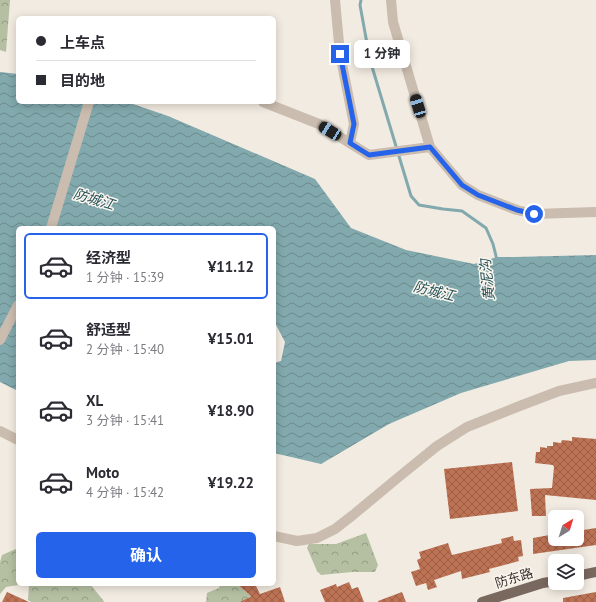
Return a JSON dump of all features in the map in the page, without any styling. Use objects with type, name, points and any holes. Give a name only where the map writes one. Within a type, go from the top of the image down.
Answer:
[{"type":"main road","points":[[584,575],[596,572]]},
{"type":"main road","name":"防东路","points":[[482,602],[548,582]]},
{"type":"street","points":[[335,0],[340,54],[354,124],[350,143]]},
{"type":"street","points":[[391,0],[394,22],[430,147],[462,185],[485,198],[517,210],[534,214],[596,212]]},
{"type":"street","points":[[52,226],[87,104]]},
{"type":"street","points":[[268,104],[320,124],[369,155],[430,147]]},
{"type":"street","points":[[0,340],[16,309]]},
{"type":"street","points":[[276,536],[297,541],[317,538],[335,529],[437,446],[467,427],[559,391],[596,383]]},
{"type":"street","points":[[0,431],[16,439]]},
{"type":"green space","points":[[0,0],[10,0],[6,52],[0,50]]},
{"type":"green space","points":[[366,533],[378,565],[375,572],[352,572],[321,575],[317,571],[307,548],[309,544],[336,544]]},
{"type":"green space","points":[[16,549],[16,585],[6,587],[0,594],[0,562],[2,555]]},
{"type":"green space","points":[[29,586],[92,586],[104,602],[31,602],[28,600]]},
{"type":"green space","points":[[220,586],[239,586],[251,596],[251,602],[206,602],[207,593],[219,588]]},
{"type":"water","name":"防城江","points":[[0,72],[16,74],[16,104],[133,104],[168,116],[315,179],[351,228],[406,250],[474,264],[497,257],[596,255],[596,360],[569,361],[461,393],[389,424],[321,464],[276,453],[276,362],[281,361],[285,342],[276,325],[276,226],[16,226],[16,390],[0,382]]},
{"type":"building","points":[[572,437],[596,439],[596,500],[545,495],[546,516],[532,516],[530,489],[552,488],[554,467],[553,465],[535,463],[536,452],[540,452],[540,447],[547,448],[547,446],[553,446],[553,442],[561,443],[562,440],[572,441]]},
{"type":"building","points":[[512,462],[518,511],[450,519],[444,469]]},
{"type":"building","points":[[596,528],[596,545],[533,554],[533,538],[548,535],[548,546],[584,546],[584,530]]},
{"type":"building","points":[[513,536],[514,541],[521,540],[523,556],[518,557],[519,561],[489,569],[490,572],[462,579],[461,571],[434,580],[437,587],[428,590],[426,583],[416,586],[411,572],[420,569],[417,560],[421,558],[419,552],[448,543],[452,555],[502,543],[501,539]]},
{"type":"building","points":[[349,582],[352,589],[358,587],[364,602],[325,602],[320,590],[336,584],[337,587]]},
{"type":"building","points":[[239,586],[256,586],[260,594],[280,587],[285,602],[241,602],[251,596]]},
{"type":"building","points":[[7,592],[29,602],[2,602]]},
{"type":"building","points":[[402,592],[406,602],[378,602],[378,601]]},
{"type":"building","points":[[596,592],[596,602],[563,602],[563,598]]},
{"type":"waterway","name":"黄泥沟","points":[[361,0],[360,5],[370,60],[411,196],[419,205],[462,211],[486,228],[493,244],[497,260]]},
{"type":"route","points":[[340,54],[354,124],[350,143],[369,155],[430,147],[462,185],[478,195],[517,210],[534,214]]}]
